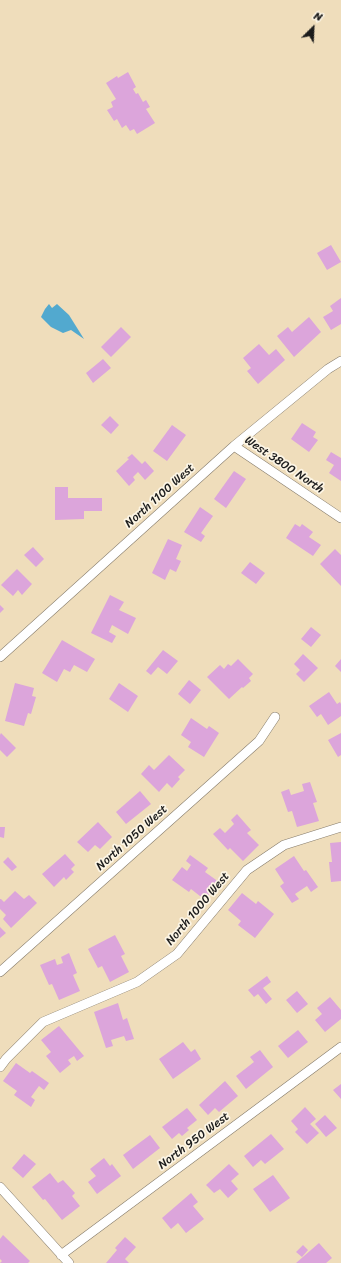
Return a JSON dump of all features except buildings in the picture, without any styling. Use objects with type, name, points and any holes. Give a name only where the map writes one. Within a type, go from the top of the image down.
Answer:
[{"type":"street","name":"North 1100 West","points":[[0,657],[234,446],[328,369],[341,361]]},
{"type":"street","name":"West 3800 North","points":[[234,446],[341,518]]},
{"type":"street","name":"North 1050 West","points":[[0,972],[259,741],[275,717]]},
{"type":"street","name":"North 1000 West","points":[[0,1067],[6,1058],[43,1022],[137,982],[177,954],[247,870],[284,845],[341,827]]},
{"type":"street","name":"North 950 West","points":[[61,1255],[341,1048]]},
{"type":"street","points":[[0,1188],[69,1263]]},
{"type":"water","points":[[49,304],[52,308],[57,304],[69,315],[84,339],[71,330],[63,333],[51,327],[41,317]]}]
